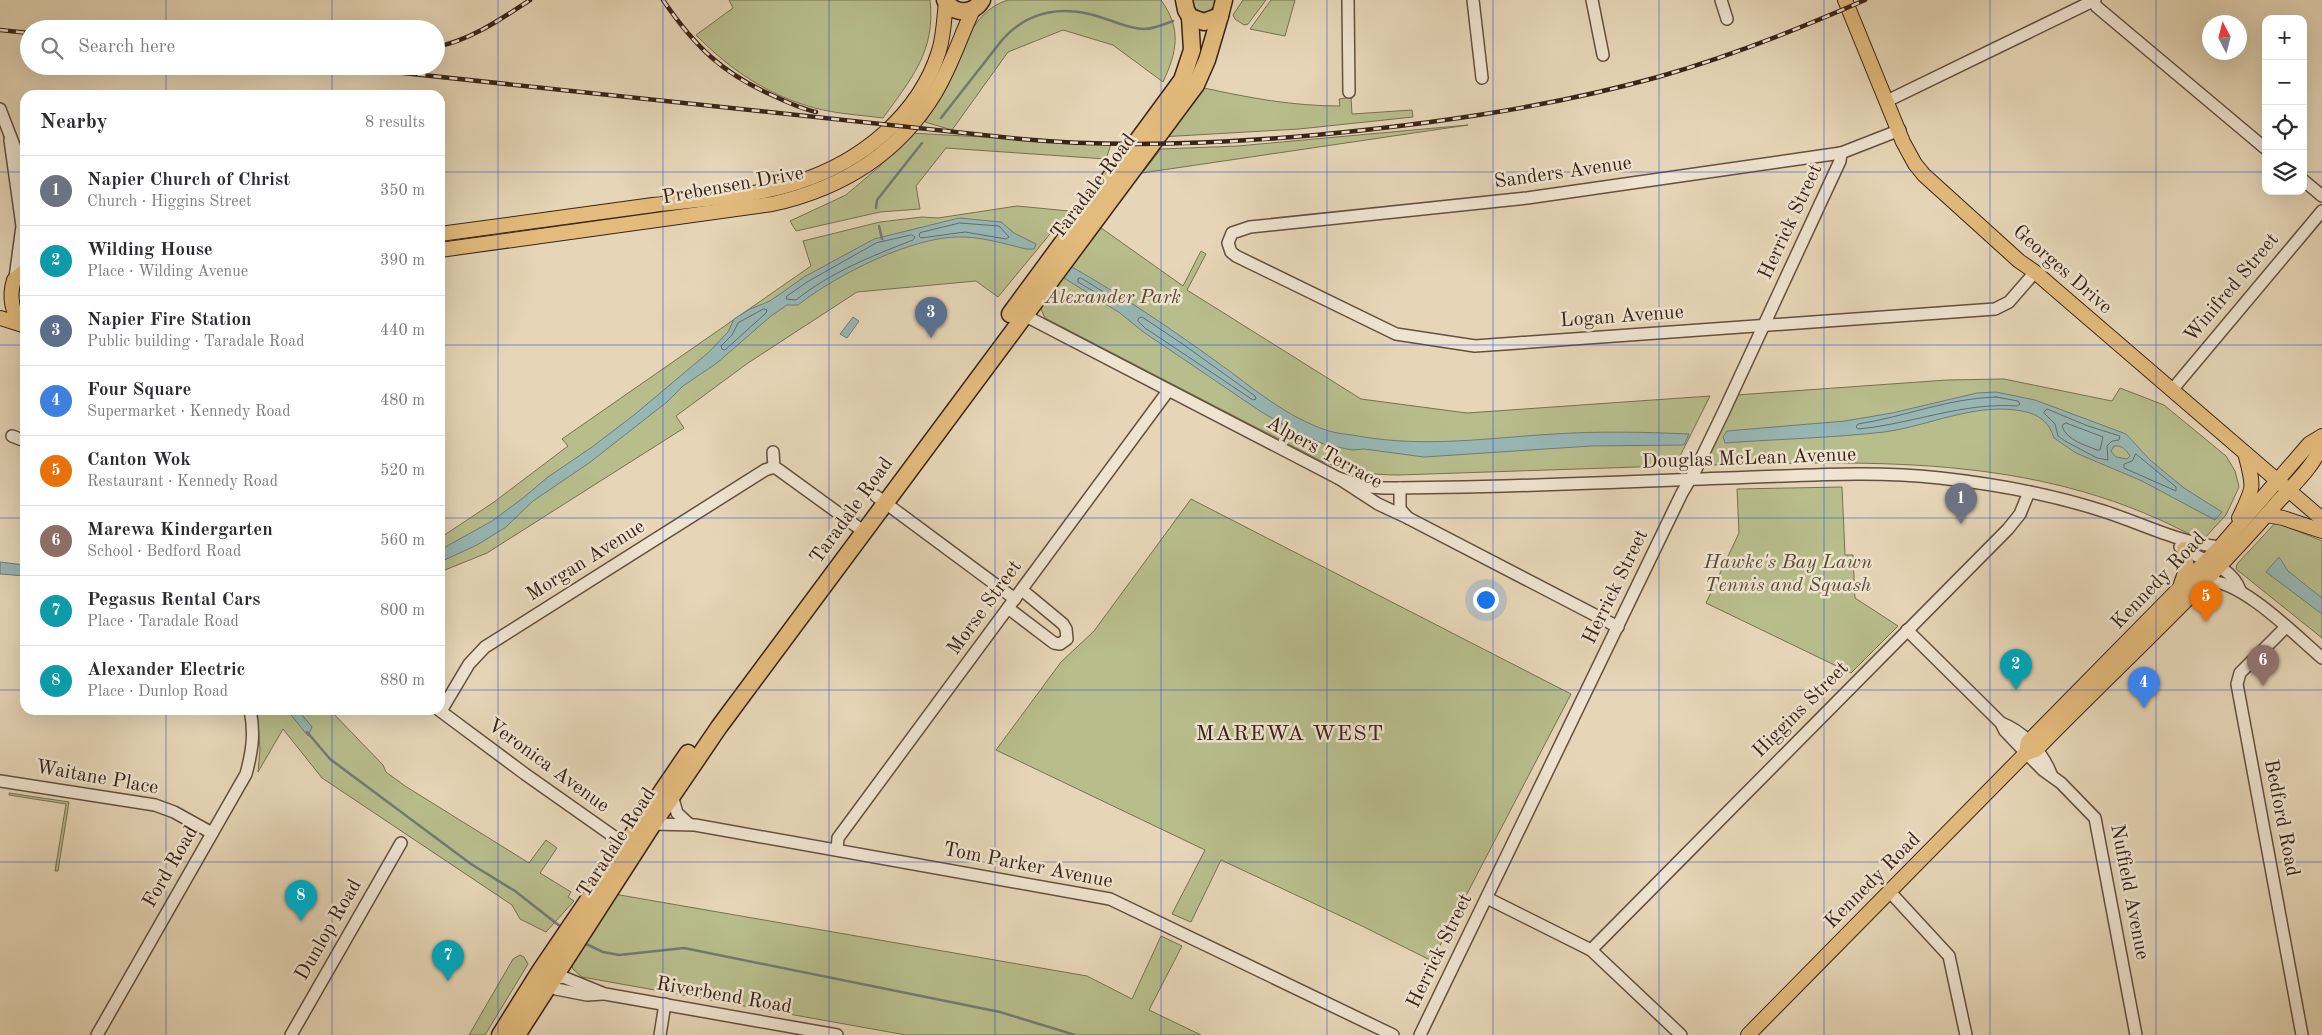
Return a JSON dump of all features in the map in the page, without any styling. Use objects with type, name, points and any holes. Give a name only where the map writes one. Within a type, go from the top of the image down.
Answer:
[{"type":"highway","points":[[945,1],[950,7],[961,12],[981,3]]},
{"type":"highway","points":[[1184,7],[1204,22],[1225,6]]},
{"type":"highway","name":"Taradale Road","points":[[1018,312],[1196,85],[1207,60],[1225,6]]},
{"type":"highway","name":"Taradale Road","points":[[631,848],[653,824],[859,528],[1018,312],[1182,80],[1192,50],[1184,7]]},
{"type":"highway","name":"Taradale Road","points":[[500,1035],[570,941],[712,719],[859,528]]},
{"type":"highway","name":"Taradale Road","points":[[517,1035],[546,975]]},
{"type":"main road","name":"Georges Drive","points":[[1845,0],[1900,130],[1903,142],[1915,164],[1934,185],[2322,519]]},
{"type":"main road","name":"Prebensen Drive","points":[[445,233],[753,192],[797,183],[819,175],[857,155],[877,140],[908,108],[924,84],[937,56],[943,32],[945,1]]},
{"type":"main road","name":"Prebensen Drive","points":[[445,249],[772,204],[827,188],[862,170],[910,128],[936,92],[981,3]]},
{"type":"main road","points":[[0,290],[18,277]]},
{"type":"main road","points":[[18,277],[12,305],[20,319]]},
{"type":"main road","points":[[0,318],[20,325]]},
{"type":"main road","name":"Kennedy Road","points":[[1748,1035],[2030,748],[2220,547],[2309,444],[2322,436]]},
{"type":"main road","name":"Kennedy Road","points":[[2030,748],[2207,581],[2288,490],[2319,452],[2322,444]]},
{"type":"main road","points":[[2231,534],[2252,492],[2252,483],[2245,453]]},
{"type":"main road","points":[[2267,515],[2283,518],[2322,531]]},
{"type":"main road","points":[[2176,594],[2185,577],[2187,567],[2184,549]]},
{"type":"street","points":[[1348,0],[1349,92]]},
{"type":"street","points":[[1473,0],[1482,78]]},
{"type":"street","points":[[1592,0],[1603,55]]},
{"type":"street","points":[[1720,0],[1727,19]]},
{"type":"street","points":[[1887,101],[2094,0],[2097,7],[2262,146]]},
{"type":"street","points":[[0,109],[10,140],[20,161]]},
{"type":"street","name":"Sanders Avenue","points":[[1229,237],[1235,231],[1250,227],[1527,198],[1841,153],[1900,130]]},
{"type":"street","points":[[10,140],[20,212]]},
{"type":"street","name":"Herrick Street","points":[[1420,1035],[1764,326],[1838,164],[1841,153]]},
{"type":"street","points":[[2307,183],[2322,196]]},
{"type":"street","name":"Winifred Street","points":[[2172,390],[2322,212]]},
{"type":"street","name":"Logan Avenue","points":[[1229,237],[1230,249],[1236,256],[1382,329],[1412,338],[1475,346],[1995,308],[2009,302],[2035,272]]},
{"type":"street","points":[[18,277],[20,252]]},
{"type":"street","name":"Alpers Terrace","points":[[1018,312],[1338,478],[1378,504],[1618,627]]},
{"type":"street","name":"Morse Street","points":[[836,850],[838,838],[1168,391]]},
{"type":"street","points":[[12,436],[20,439]]},
{"type":"street","points":[[773,452],[774,467],[859,528]]},
{"type":"street","name":"Morgan Avenue","points":[[445,702],[469,664],[485,647],[760,473],[774,467]]},
{"type":"street","name":"Douglas McLean Avenue","points":[[1338,478],[1369,488],[1400,488],[1888,474],[1964,481],[2029,492],[2100,510],[2156,530],[2209,546],[2220,547]]},
{"type":"street","points":[[1400,488],[1400,509],[1408,518]]},
{"type":"street","name":"Higgins Street","points":[[1591,950],[2008,529],[2020,514],[2029,492]]},
{"type":"street","points":[[880,499],[1015,599],[1063,624],[1066,629],[1067,639],[1060,644],[1054,643],[1015,599]]},
{"type":"street","name":"Douglas McLean Avenue","points":[[2156,530],[2206,562],[2221,566]]},
{"type":"street","points":[[2221,566],[2237,581],[2240,590]]},
{"type":"street","points":[[2207,581],[2218,580],[2240,590],[2322,658]]},
{"type":"street","name":"Bedford Road","points":[[2286,627],[2240,673],[2237,684],[2302,1035]]},
{"type":"street","name":"Nuffield Avenue","points":[[1907,630],[2001,723],[2005,731],[2030,748],[2047,765],[2051,774],[2092,814],[2097,822],[2136,1035]]},
{"type":"street","name":"Veronica Avenue","points":[[445,714],[525,774],[631,848]]},
{"type":"street","name":"Ford Road","points":[[97,1035],[246,774],[253,748],[251,715]]},
{"type":"street","name":"Waitane Place","points":[[0,781],[156,805],[174,812],[212,833]]},
{"type":"street","points":[[672,796],[677,813],[689,824]]},
{"type":"street","name":"Tom Parker Avenue","points":[[653,824],[689,824],[1110,899],[1393,1035]]},
{"type":"street","name":"Dunlop Road","points":[[291,1035],[401,843]]},
{"type":"street","points":[[1890,892],[1949,956],[1966,1035]]},
{"type":"street","points":[[1487,898],[1591,950],[1681,1035]]},
{"type":"street","name":"Riverbend Road","points":[[546,975],[563,977],[605,994],[837,1035]]},
{"type":"street","points":[[660,1035],[665,1004]]},
{"type":"green space","points":[[729,0],[930,0],[931,18],[929,34],[925,49],[912,77],[883,118],[832,112],[798,103],[766,89],[736,70],[696,35],[733,8]]},
{"type":"green space","points":[[1008,0],[1161,0],[1168,11],[1175,31],[1172,61],[1163,82],[1113,45],[1063,30],[1008,52],[952,130],[925,122],[942,96],[967,38],[975,26],[994,6]]},
{"type":"green space","points":[[1193,0],[1215,0],[1215,5],[1208,12],[1201,12],[1195,8]]},
{"type":"green space","points":[[1243,0],[1266,0],[1248,24],[1244,25],[1235,19],[1233,15]]},
{"type":"green space","points":[[1271,0],[1295,0],[1285,36],[1250,29]]},
{"type":"green space","points":[[1204,88],[1305,105],[1340,106],[1339,99],[1351,97],[1352,114],[1412,110],[1413,117],[1299,129],[1160,137]]},
{"type":"green space","points":[[1468,125],[1142,173],[1161,149],[1238,146]]},
{"type":"green space","points":[[910,133],[1111,144],[1106,159],[946,148],[916,186],[920,209],[880,212],[796,231],[790,221],[846,195],[880,166]]},
{"type":"green space","points":[[1017,206],[1069,211],[998,297],[976,281],[857,292],[748,363],[676,416],[684,428],[487,553],[445,570],[445,535],[494,502],[568,446],[562,439],[811,266],[803,241],[880,222],[922,217],[938,218]]},
{"type":"green space","name":"Alexander Park","points":[[1097,225],[1183,286],[1201,251],[1206,254],[1187,290],[1361,399],[1467,413],[1710,396],[1679,458],[1667,466],[1399,475],[1350,470],[1321,461],[1045,318],[1039,305]]},
{"type":"green space","points":[[2004,379],[2112,401],[2120,388],[2164,405],[2226,456],[2235,471],[2239,487],[2226,515],[2202,541],[2143,513],[2083,492],[2023,478],[1962,469],[1900,464],[1710,465],[1707,460],[1736,395],[1947,380]]},
{"type":"green space","name":"Hawke's Bay Lawn Tennis and Squash","points":[[1842,487],[1845,555],[1853,555],[1855,598],[1898,626],[1851,673],[1706,603],[1739,533],[1737,489]]},
{"type":"green space","points":[[1191,499],[1571,694],[1432,961],[1221,860],[1191,922],[1172,914],[1205,850],[996,750],[1061,662],[1094,631]]},
{"type":"green space","points":[[2276,522],[2322,541],[2322,638],[2236,569],[2237,564]]},
{"type":"green space","points":[[257,715],[335,715],[383,765],[386,772],[405,786],[529,863],[546,840],[557,848],[540,873],[571,892],[568,897],[574,901],[546,932],[520,919],[512,905],[322,778],[283,729],[258,772],[260,749]]},
{"type":"green space","points":[[9,793],[69,802],[58,871],[55,871],[66,804],[9,795]]},
{"type":"green space","points":[[614,894],[1087,976],[1132,999],[1161,936],[1182,946],[1149,1010],[1201,1035],[906,1035],[582,977],[573,969],[571,961]]},
{"type":"green space","points":[[520,955],[524,957],[528,964],[485,1035],[469,1035],[513,959]]},
{"type":"water","points":[[959,218],[1001,222],[1014,233],[1036,244],[1034,249],[1026,249],[965,237],[924,242],[877,259],[833,281],[798,305],[787,305],[771,316],[717,363],[683,386],[667,402],[589,463],[533,501],[506,527],[477,545],[445,560],[445,547],[492,521],[548,477],[634,415],[709,352],[728,332],[734,319],[750,309],[770,301],[804,277],[874,239]]},
{"type":"water","points":[[1072,267],[1163,324],[1284,410],[1332,432],[1383,440],[1432,442],[1588,432],[1689,434],[1684,445],[1591,446],[1424,457],[1364,449],[1352,450],[1324,444],[1299,434],[1260,411],[1142,331],[1120,313],[1064,278],[1063,272],[1065,269]]},
{"type":"water","points":[[853,317],[859,321],[847,338],[840,334]]},
{"type":"water","points":[[1996,392],[2035,400],[2126,434],[2150,460],[2184,488],[2222,512],[2215,520],[2142,481],[2076,453],[2054,438],[2043,420],[2033,414],[2022,411],[2005,409],[1970,412],[1901,429],[1864,434],[1725,443],[1723,437],[1727,431],[1845,421],[1892,413],[1977,393]],"holes":[[[2114,446],[2123,448],[2130,456],[2127,459],[2116,457],[2111,451]]]},
{"type":"water","points":[[2279,557],[2288,571],[2322,598],[2322,614],[2266,572]]},
{"type":"water","points":[[0,562],[20,564],[20,576],[0,574]]},
{"type":"water","points":[[291,715],[302,715],[312,727],[308,736]]},
{"type":"waterway","points":[[941,118],[1002,40],[1024,22],[1036,16],[1049,12],[1075,12],[1089,14],[1139,29],[1155,27],[1173,21]]},
{"type":"waterway","points":[[876,208],[877,200],[922,143]]},
{"type":"waterway","points":[[879,226],[882,239]]},
{"type":"waterway","points":[[307,732],[330,759],[471,864],[515,891],[561,927]]},
{"type":"waterway","points":[[584,943],[603,952],[619,955],[684,948],[1000,1012],[1075,1035]]},
{"type":"railway","points":[[445,45],[473,34],[530,0]]},
{"type":"railway","points":[[663,0],[687,32],[725,69],[757,88],[796,106],[816,112]]},
{"type":"railway","points":[[422,75],[1021,139],[1131,144],[1205,143],[1316,135],[1402,126],[1488,114],[1573,98],[1658,77],[1711,61],[1789,32],[1865,0]]},
{"type":"railway","points":[[0,30],[20,32]]},
{"type":"place","name":"Napier Fire Station","points":[[931,338]]},
{"type":"place","name":"Napier Church of Christ","points":[[1961,524]]},
{"type":"place","name":"Canton Wok","points":[[2206,622]]},
{"type":"place","name":"Marewa Kindergarten","points":[[2263,686]]},
{"type":"place","name":"Wilding House","points":[[2016,690]]},
{"type":"place","name":"Four Square","points":[[2144,708]]},
{"type":"place","name":"Alexander Electric","points":[[301,921]]},
{"type":"place","name":"Pegasus Rental Cars","points":[[448,981]]},
{"type":"district","name":"MAREWA WEST","points":[[1290,734]]}]
